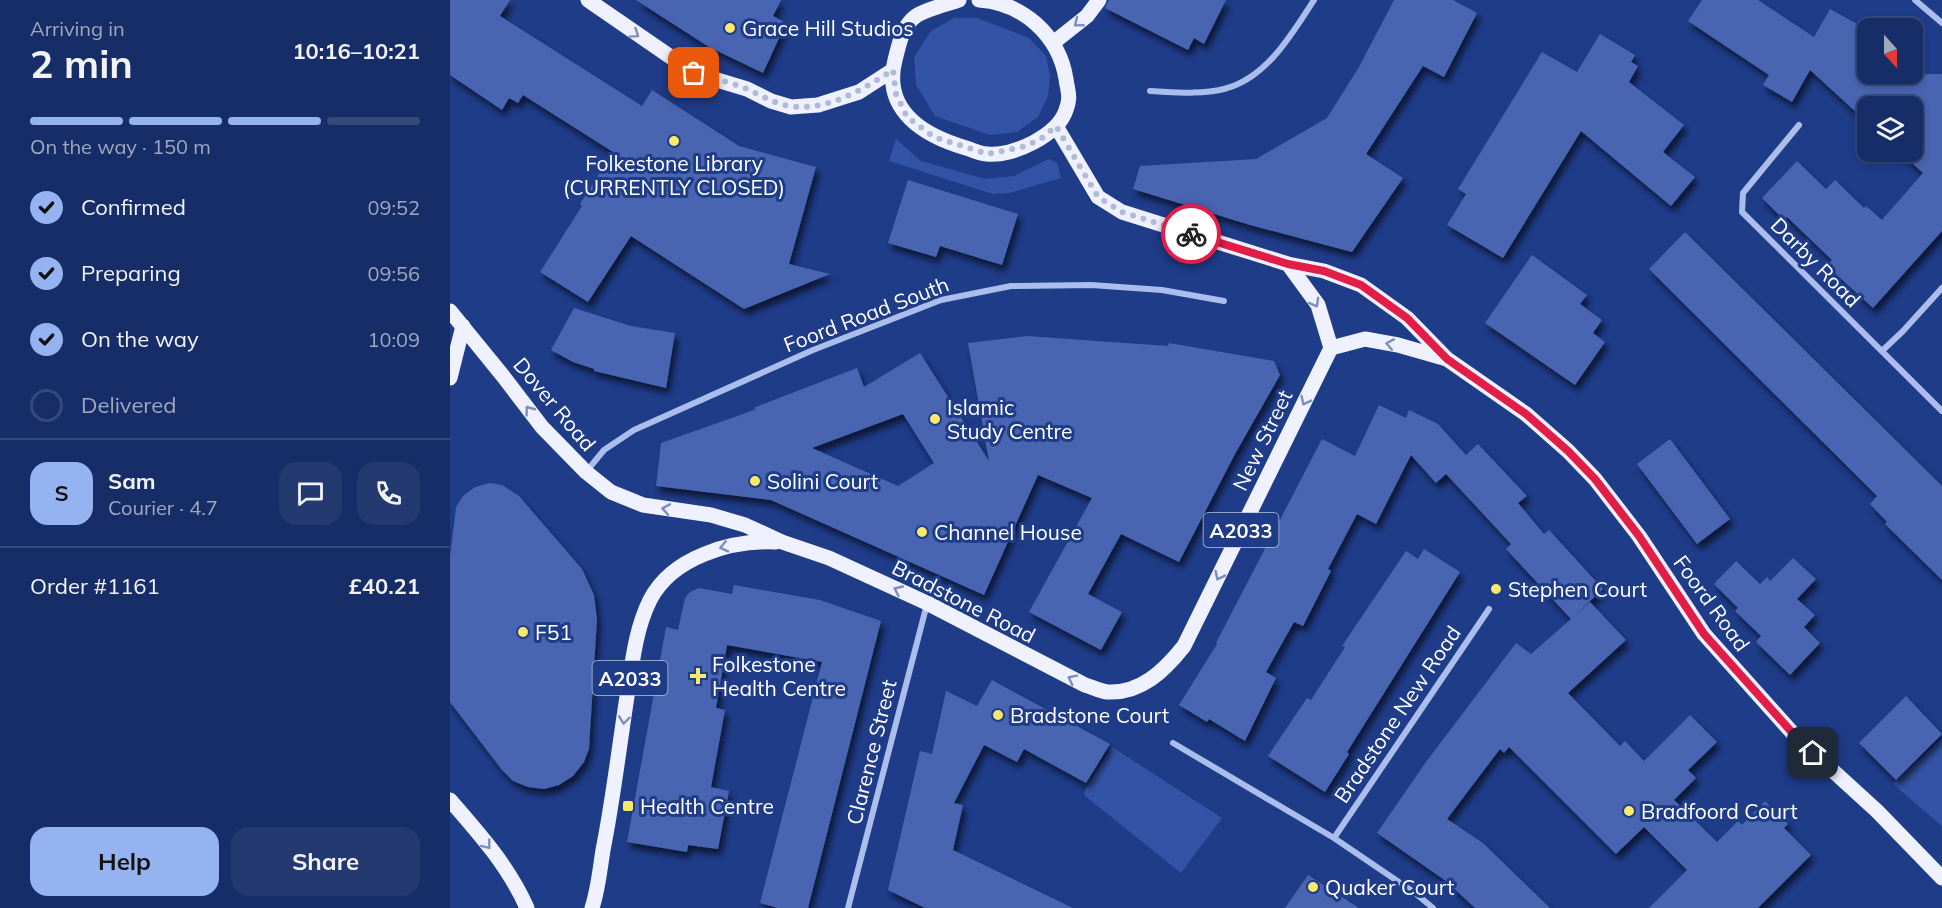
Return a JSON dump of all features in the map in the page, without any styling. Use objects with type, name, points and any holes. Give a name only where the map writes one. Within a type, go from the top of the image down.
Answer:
[{"type":"main road","points":[[588,0],[694,73],[747,89],[771,101],[791,107],[818,105],[860,92],[893,70]]},
{"type":"main road","points":[[920,0],[916,16],[902,35],[893,70],[896,94],[907,117],[934,137],[988,154],[1026,146],[1042,138],[1065,115],[1070,98],[1061,60],[1053,43],[1030,17],[1009,7],[979,0]]},
{"type":"main road","points":[[916,16],[958,0]]},
{"type":"main road","points":[[1053,43],[1087,16],[1099,0]]},
{"type":"main road","points":[[1056,126],[1098,197],[1122,212],[1288,264],[1324,271],[1361,285],[1407,318],[1447,359]]},
{"type":"main road","points":[[1288,264],[1318,305],[1330,348],[1365,339],[1398,345],[1447,359]]},
{"type":"main road","name":"Dover Road","points":[[450,311],[542,427],[586,472],[611,492],[644,505],[711,515],[745,525],[782,542]]},
{"type":"main road","points":[[450,378],[462,326]]},
{"type":"main road","name":"New Street","points":[[1128,690],[1146,684],[1172,662],[1184,646],[1330,348]]},
{"type":"main road","name":"Foord Road","points":[[1447,359],[1526,414],[1575,458],[1595,479],[1639,536],[1704,634],[1797,738],[1877,811],[1942,878]]},
{"type":"main road","name":"A2033","points":[[592,908],[614,792],[634,652],[642,620],[651,599],[681,568],[712,550],[761,541],[782,542]]},
{"type":"main road","name":"Bradstone Road","points":[[782,542],[830,558],[927,603],[1085,685],[1106,692],[1128,690]]},
{"type":"main road","points":[[450,800],[502,863],[527,908]]},
{"type":"street","points":[[1150,91],[1199,92],[1224,89],[1245,81],[1276,54],[1314,0]]},
{"type":"street","points":[[1916,0],[1942,23]]},
{"type":"street","name":"Darby Road","points":[[1799,125],[1743,193],[1742,212],[1942,411]]},
{"type":"street","name":"Foord Road South","points":[[586,472],[604,450],[634,430],[813,350],[941,300],[1011,286],[1091,285],[1162,290],[1224,302]]},
{"type":"street","points":[[1882,351],[1903,332],[1942,288]]},
{"type":"street","name":"Clarence Street","points":[[848,908],[927,603]]},
{"type":"street","name":"Bradstone New Road","points":[[1334,838],[1489,609]]},
{"type":"street","points":[[1173,743],[1334,838],[1415,893],[1433,908]]},
{"type":"shaded area","points":[[954,18],[977,18],[1029,38],[1046,56],[1050,75],[1048,96],[1038,117],[1017,132],[990,135],[935,116],[916,85],[914,57],[931,31]]},
{"type":"shaded area","points":[[896,139],[921,161],[985,179],[1014,176],[1049,159],[1057,163],[1061,178],[1009,193],[993,194],[889,161]]},
{"type":"shaded area","points":[[1942,738],[1942,826],[1893,784]]},
{"type":"shaded area","points":[[1112,747],[1222,818],[1181,873],[1084,795],[1086,787]]},
{"type":"building","points":[[450,0],[510,0],[500,16],[642,106],[652,90],[739,146],[816,167],[789,264],[830,274],[744,309],[631,236],[588,302],[540,272],[613,152],[523,95],[518,103],[509,98],[502,110],[450,75]]},
{"type":"building","points":[[636,0],[781,0],[773,16],[786,23],[763,73],[709,47]]},
{"type":"building","points":[[1109,0],[1226,0],[1204,44],[1194,38],[1188,50],[1105,8]]},
{"type":"building","points":[[1394,0],[1453,0],[1477,13],[1444,77],[1423,66],[1366,154],[1403,178],[1352,252],[1250,225],[1133,189],[1140,166],[1256,159],[1327,118],[1359,67]]},
{"type":"building","points":[[1702,0],[1758,0],[1814,37],[1830,9],[1857,24],[1857,84],[1923,84],[1923,74],[1942,74],[1942,231],[1873,308],[1827,266],[1832,260],[1787,217],[1784,220],[1762,198],[1797,161],[1826,189],[1835,180],[1864,208],[1866,206],[1882,220],[1923,173],[1911,162],[1923,162],[1923,96],[1857,96],[1857,113],[1810,70],[1792,102],[1763,85],[1769,75],[1688,21]]},
{"type":"building","points":[[1600,34],[1635,55],[1631,62],[1638,66],[1629,82],[1684,125],[1663,152],[1695,177],[1671,206],[1581,131],[1503,258],[1447,225],[1466,194],[1458,189],[1542,52],[1577,72]]},
{"type":"building","points":[[908,180],[1018,214],[1002,265],[940,246],[936,257],[888,243]]},
{"type":"building","points":[[1685,232],[1942,486],[1942,580],[1885,524],[1887,522],[1870,504],[1877,496],[1649,269]]},
{"type":"building","points":[[1532,255],[1587,295],[1580,304],[1602,320],[1593,333],[1605,342],[1575,385],[1485,323]]},
{"type":"building","points":[[574,308],[631,326],[675,333],[666,388],[594,371],[551,350]]},
{"type":"building","points":[[1027,336],[1168,346],[1169,343],[1274,361],[1280,375],[1235,454],[1179,562],[1121,534],[1088,594],[1122,612],[1101,650],[1029,612],[1092,498],[1038,475],[984,595],[771,500],[656,486],[661,443],[757,409],[753,408],[857,368],[864,387],[920,353],[989,461],[968,343]],"holes":[[[903,414],[934,463],[898,486],[812,448]]]},
{"type":"building","points":[[1379,405],[1406,418],[1409,410],[1438,424],[1466,455],[1478,444],[1527,496],[1518,503],[1544,534],[1549,530],[1603,589],[1574,616],[1590,602],[1626,640],[1568,693],[1620,746],[1625,741],[1644,761],[1690,715],[1717,742],[1688,770],[1696,778],[1674,800],[1717,842],[1738,821],[1742,825],[1765,801],[1788,824],[1784,828],[1811,855],[1758,908],[1649,908],[1687,870],[1644,827],[1616,854],[1509,747],[1504,753],[1500,749],[1447,819],[1483,843],[1550,908],[1475,908],[1446,881],[1377,833],[1426,762],[1516,643],[1531,654],[1571,619],[1506,549],[1511,544],[1446,474],[1436,483],[1411,455],[1376,524],[1357,514],[1328,569],[1331,571],[1303,626],[1294,622],[1266,672],[1276,678],[1245,741],[1209,719],[1207,722],[1179,705],[1217,644],[1322,439],[1355,456]]},
{"type":"building","points":[[1670,439],[1730,519],[1697,544],[1637,464]]},
{"type":"building","name":"F51","points":[[490,483],[502,485],[519,496],[582,569],[594,595],[597,619],[589,749],[584,762],[573,776],[559,785],[544,789],[528,787],[513,781],[450,702],[450,557],[456,507],[463,496],[475,487]]},
{"type":"building","points":[[1424,549],[1460,572],[1347,752],[1349,754],[1325,792],[1268,756],[1307,698],[1311,700],[1345,647],[1342,646],[1406,551],[1418,559]]},
{"type":"building","points":[[1793,558],[1816,579],[1797,599],[1815,615],[1804,627],[1820,643],[1790,675],[1756,642],[1761,636],[1735,611],[1738,608],[1714,584],[1736,561],[1760,584],[1767,577],[1770,581]]},
{"type":"building","points":[[734,585],[820,600],[881,621],[808,908],[778,908],[760,903],[822,662],[727,645],[716,708],[725,710],[711,787],[729,791],[718,849],[688,845],[687,852],[627,842],[666,627],[678,630],[685,598],[690,592],[699,588],[732,594]]},
{"type":"building","points":[[992,680],[1110,744],[1086,783],[1024,749],[1017,762],[984,745],[954,803],[963,805],[953,850],[1073,908],[925,908],[888,890],[920,751],[932,754],[946,691],[977,706]]},
{"type":"building","points":[[1906,696],[1942,734],[1896,780],[1859,743]]},
{"type":"building","name":"Quaker Court","points":[[1308,875],[1359,908],[1285,908]]},
{"type":"way so far","points":[[694,73],[747,89],[771,101],[791,107],[818,105],[860,92],[893,70],[896,94],[907,117],[934,137],[988,154],[1026,146],[1042,138],[1056,126],[1098,197],[1122,212],[1191,234]]},
{"type":"place","name":"Grace Hill Studios","points":[[730,28]]},
{"type":"place","name":"Folkestone Library (CURRENTLY CLOSED)","points":[[674,141]]},
{"type":"place","name":"Islamic Study Centre","points":[[935,419]]},
{"type":"place","name":"Solini Court","points":[[755,481]]},
{"type":"place","name":"Channel House","points":[[922,532]]},
{"type":"place","name":"Stephen Court","points":[[1496,589]]},
{"type":"place","name":"F51","points":[[523,632]]},
{"type":"place","name":"Folkestone Health Centre","points":[[698,676]]},
{"type":"place","name":"Bradstone Court","points":[[998,715]]},
{"type":"place","name":"Health Centre","points":[[628,806]]},
{"type":"place","name":"Bradfoord Court","points":[[1629,811]]},
{"type":"place","name":"Quaker Court","points":[[1313,887]]},
{"type":"route","points":[[1191,234],[1288,264],[1324,271],[1361,285],[1407,318],[1447,359],[1526,414],[1568,451],[1595,479],[1639,536],[1704,634],[1813,753]]}]
